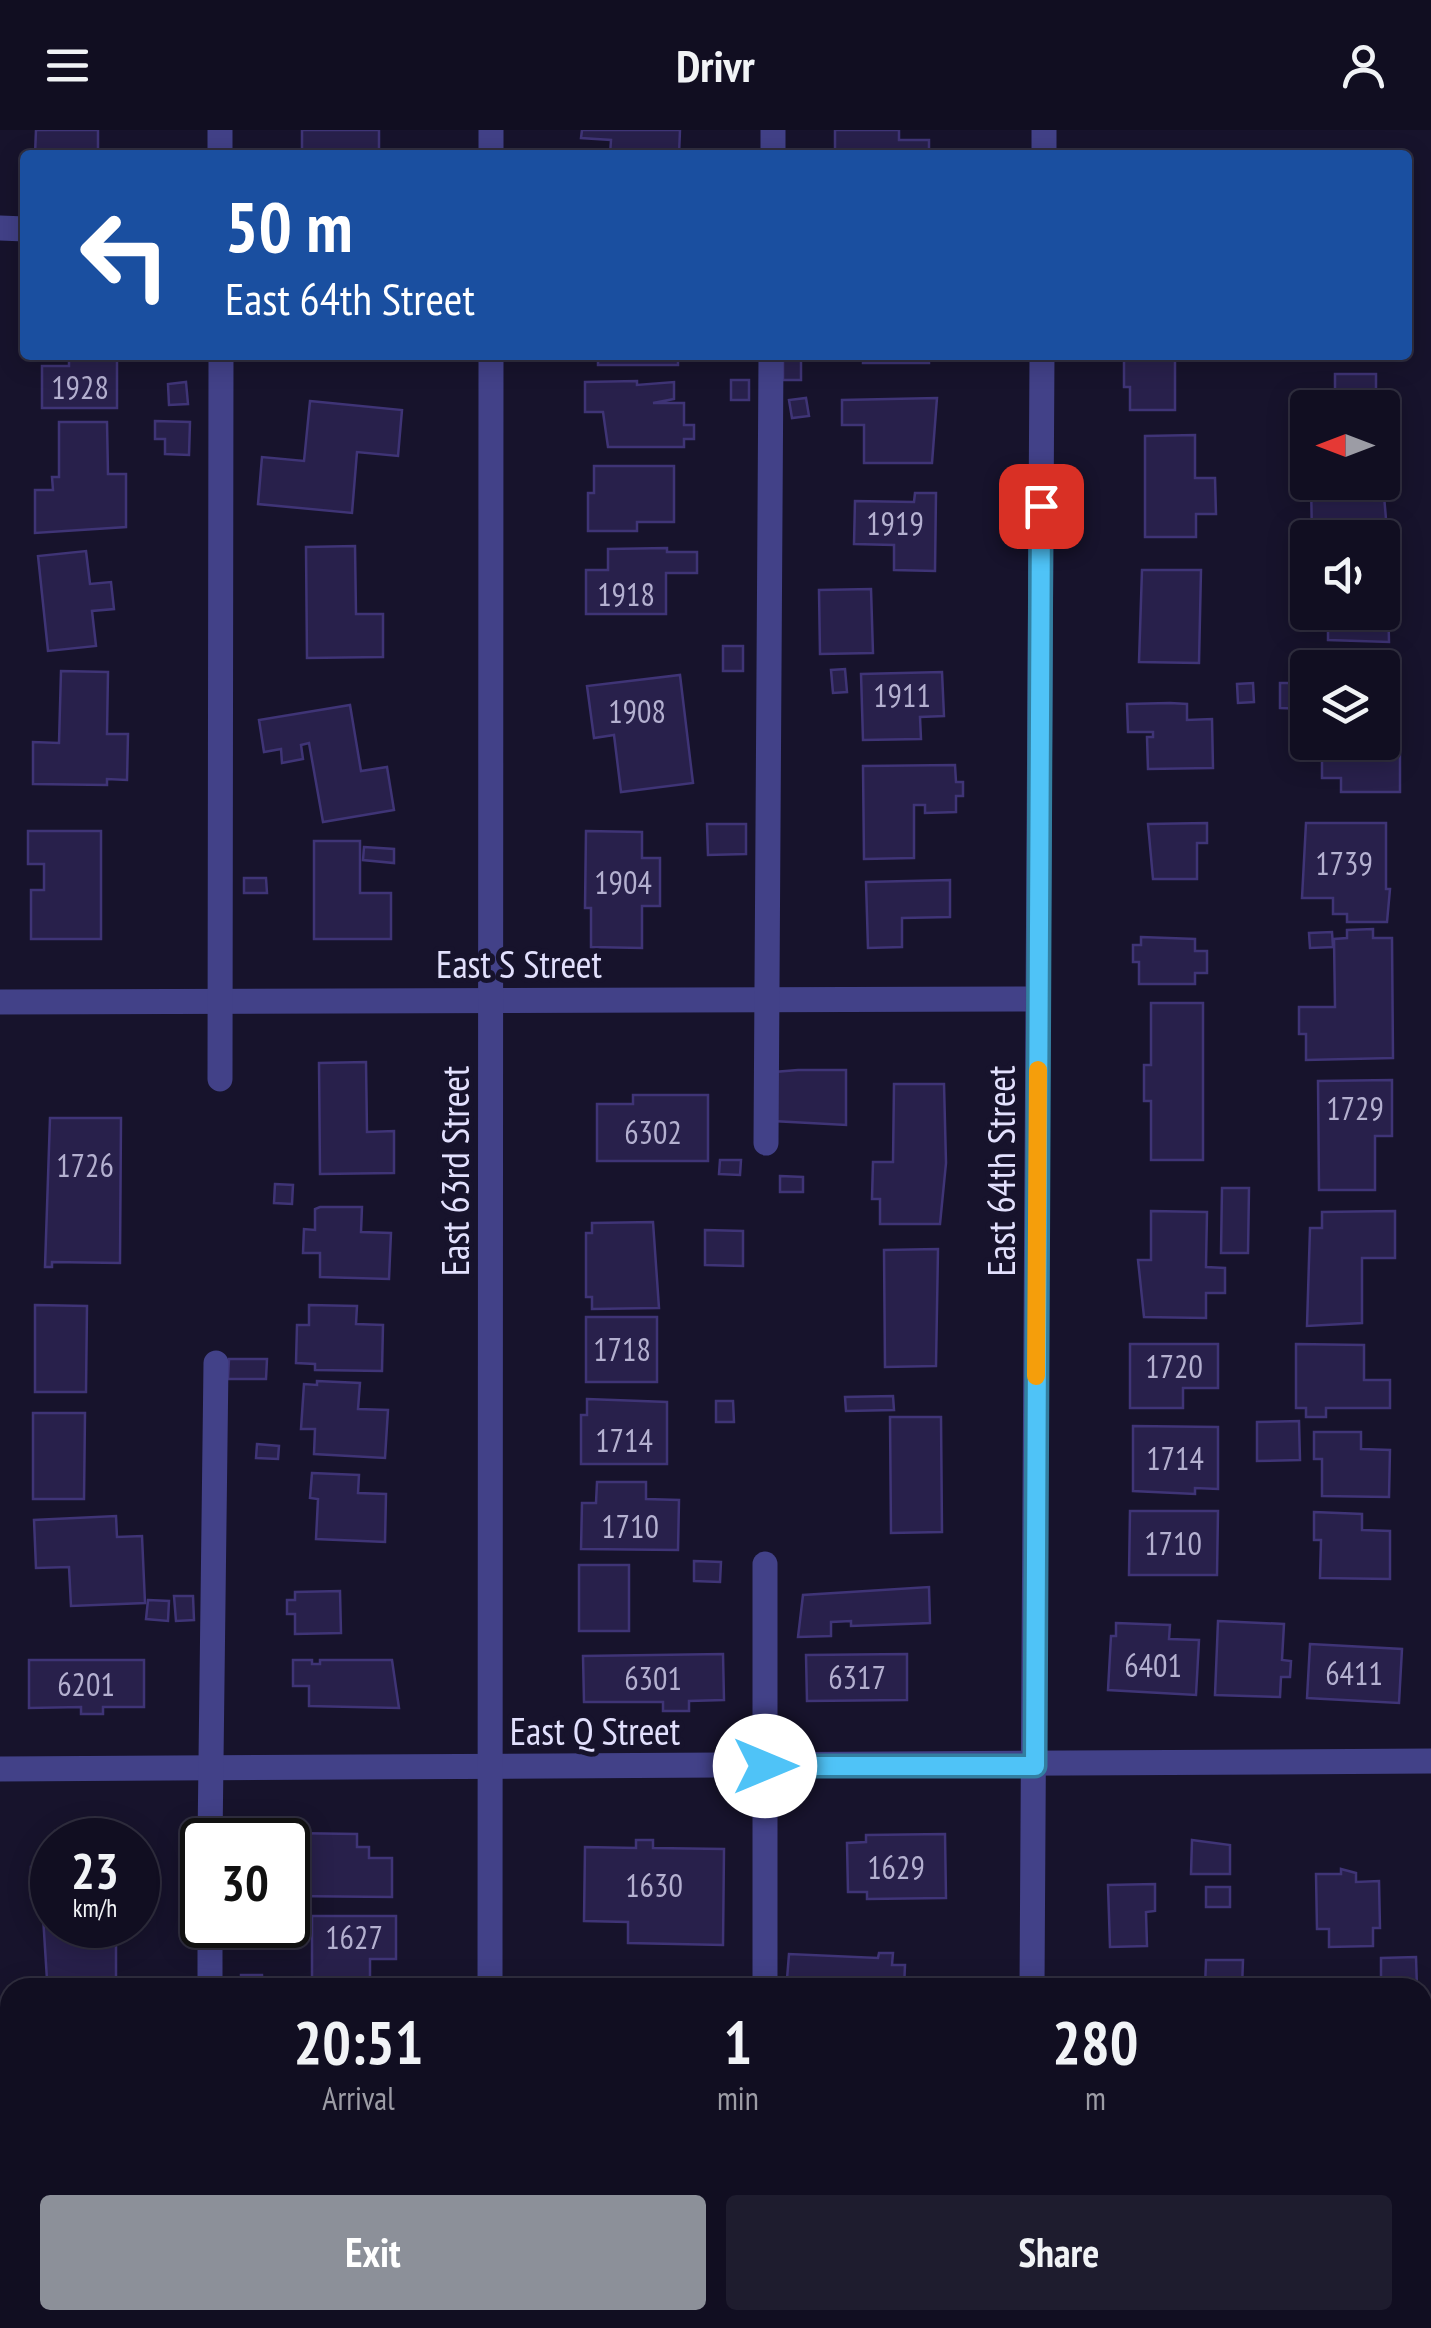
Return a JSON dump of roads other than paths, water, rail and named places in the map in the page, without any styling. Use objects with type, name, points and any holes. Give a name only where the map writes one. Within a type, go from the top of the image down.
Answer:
[{"type":"street","points":[[220,1079],[221,360]]},
{"type":"street","name":"East 63rd Street","points":[[490,1978],[491,360]]},
{"type":"street","points":[[766,1143],[772,360]]},
{"type":"street","name":"East 64th Street","points":[[1032,1978],[1042,360]]},
{"type":"street","name":"East S Street","points":[[0,1002],[1038,999]]},
{"type":"street","points":[[210,1818],[216,1363]]},
{"type":"street","points":[[765,1564],[765,1978]]},
{"type":"street","name":"East Q Street","points":[[0,1770],[1431,1762]]},
{"type":"street","points":[[210,1948],[210,1978]]}]
